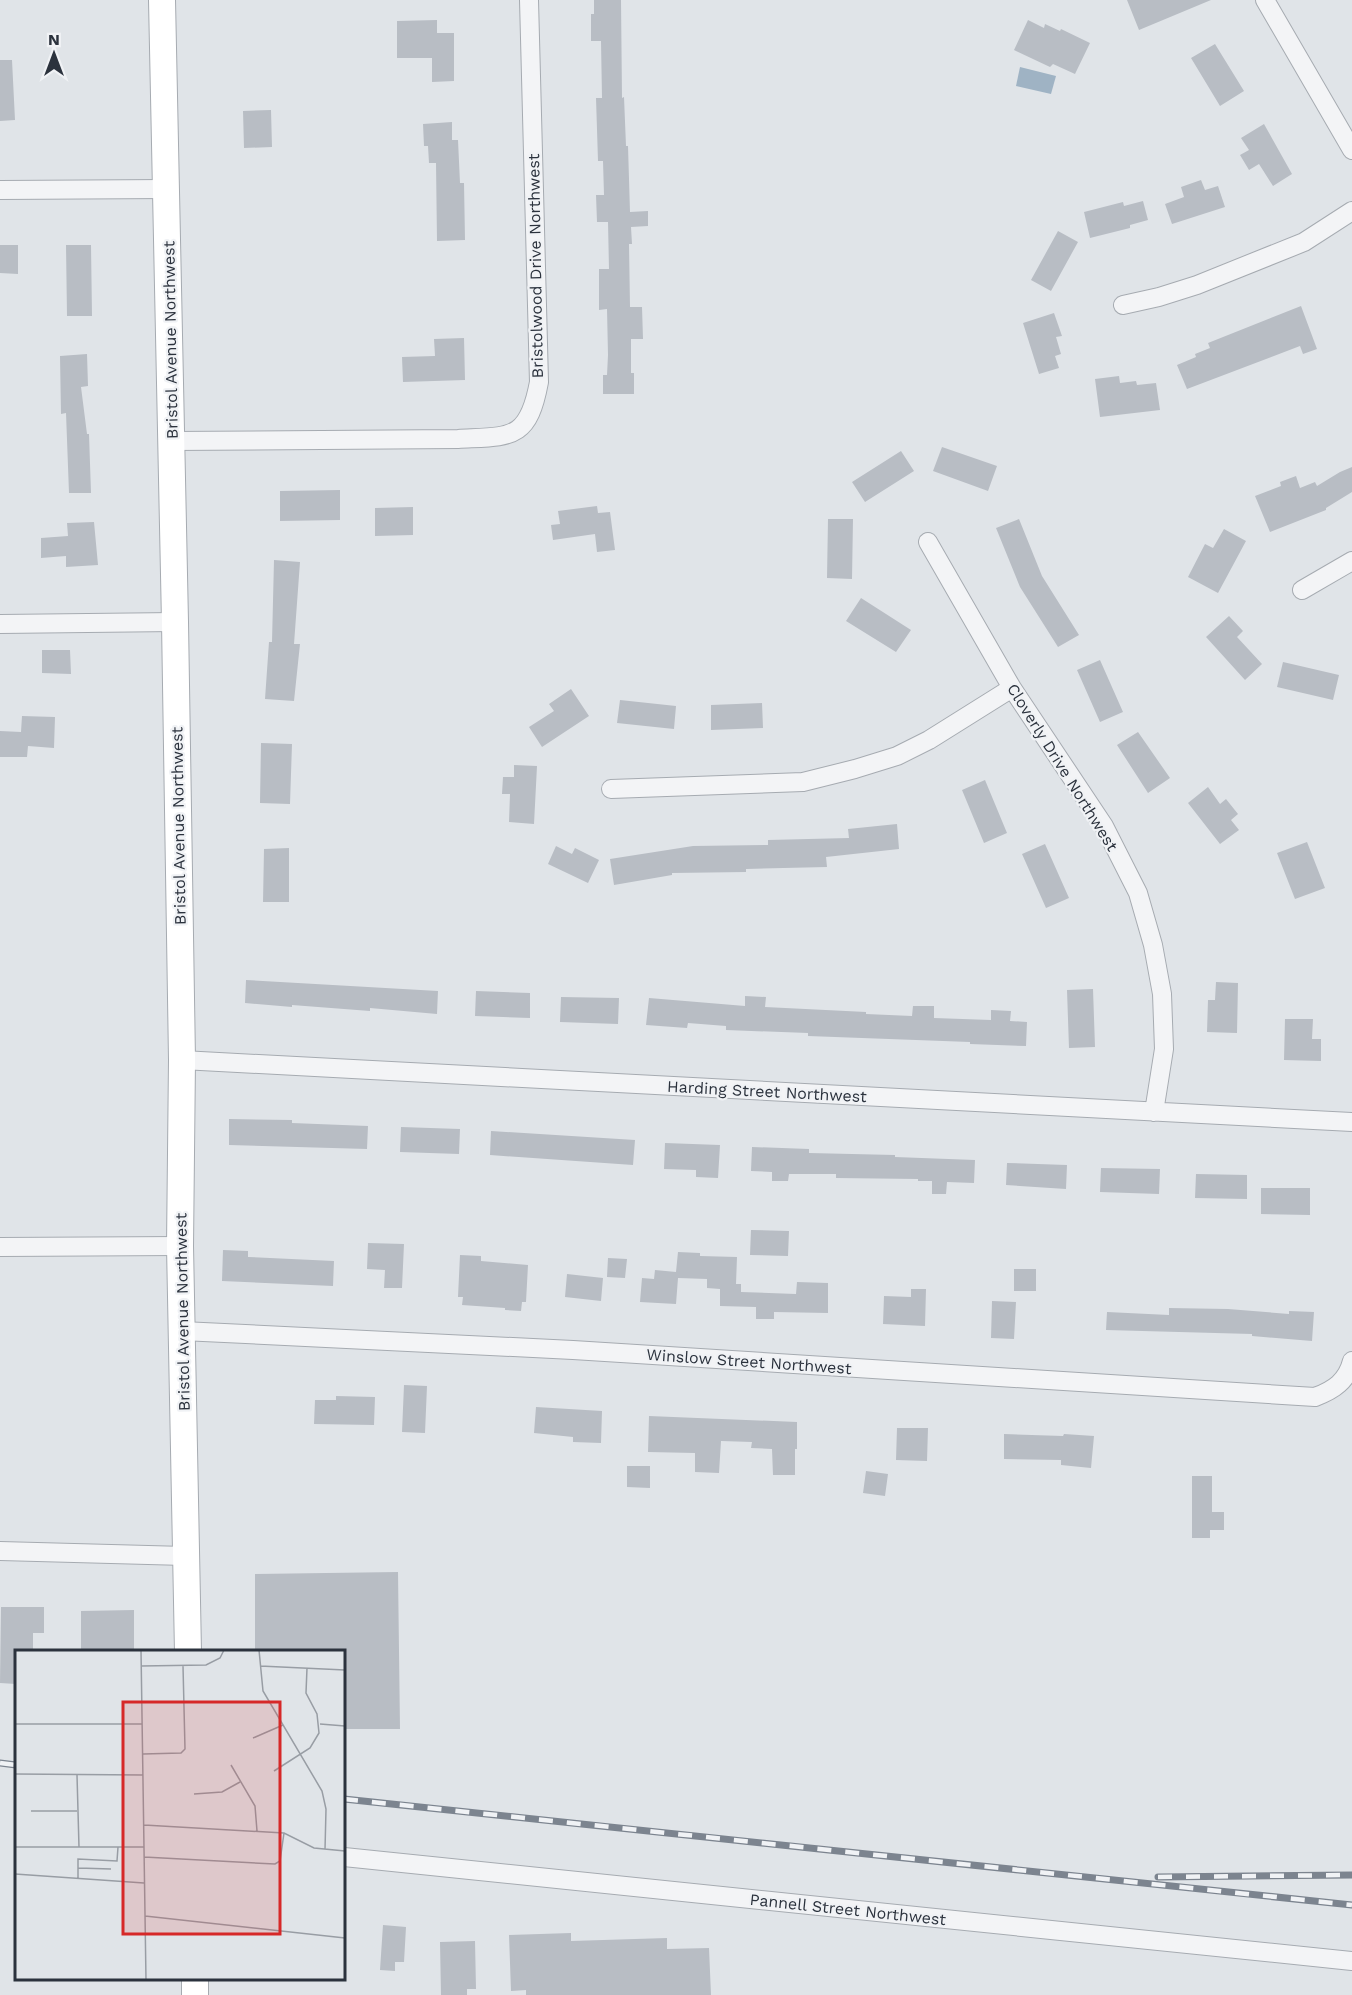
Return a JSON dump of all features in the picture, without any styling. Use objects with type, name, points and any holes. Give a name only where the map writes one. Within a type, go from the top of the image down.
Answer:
[{"type":"street","name":"Bristol Avenue Northwest","points":[[162,0],[182,1060],[180,1246],[188,1650]]},
{"type":"street","name":"Bristolwood Drive Northwest","points":[[171,441],[458,439],[504,436],[525,425],[535,405],[539,382],[529,0]]},
{"type":"street","points":[[1265,0],[1352,150]]},
{"type":"street","points":[[0,190],[167,189]]},
{"type":"street","points":[[1122,305],[1159,297],[1197,285],[1304,242],[1352,211]]},
{"type":"street","name":"Cloverly Drive Northwest","points":[[928,542],[1012,688],[1104,826],[1138,893],[1153,945],[1162,994],[1164,1049],[1154,1112]]},
{"type":"street","points":[[1302,590],[1352,561]]},
{"type":"street","points":[[0,624],[175,622]]},
{"type":"street","points":[[611,789],[803,782],[855,769],[897,756],[929,740],[1012,688]]},
{"type":"street","name":"Harding Street Northwest","points":[[182,1060],[1352,1122]]},
{"type":"street","points":[[0,1247],[180,1246]]},
{"type":"street","name":"Winslow Street Northwest","points":[[182,1331],[573,1350],[1315,1397],[1332,1391],[1344,1378],[1352,1361]]},
{"type":"street","points":[[0,1551],[185,1556]]},
{"type":"street","name":"Pannell Street Northwest","points":[[345,1857],[1352,1961]]},
{"type":"water","points":[[1020,67],[1056,76],[1051,94],[1016,86]]},
{"type":"building","points":[[594,0],[621,0],[622,98],[624,97],[626,146],[628,146],[630,212],[648,211],[648,226],[631,227],[632,244],[629,244],[630,307],[642,307],[643,339],[631,339],[631,373],[634,373],[634,394],[603,394],[603,375],[607,375],[608,355],[607,309],[599,310],[599,269],[609,269],[608,222],[597,222],[596,195],[604,195],[603,161],[598,161],[596,98],[602,98],[601,41],[591,41],[591,14],[594,14]]},
{"type":"building","points":[[1127,0],[1211,0],[1139,30]]},
{"type":"building","points":[[437,20],[437,33],[454,33],[454,81],[432,82],[432,58],[397,58],[397,21]]},
{"type":"building","points":[[1028,20],[1044,28],[1045,24],[1060,31],[1061,29],[1090,43],[1075,74],[1053,64],[1050,67],[1014,50]]},
{"type":"building","points":[[1215,44],[1244,91],[1220,106],[1191,58]]},
{"type":"building","points":[[0,60],[12,60],[15,120],[0,121]]},
{"type":"building","points":[[271,110],[272,147],[244,148],[243,111]]},
{"type":"building","points":[[452,122],[452,140],[458,140],[460,183],[464,183],[465,240],[437,241],[436,163],[429,163],[428,146],[424,146],[423,124]]},
{"type":"building","points":[[1264,124],[1292,174],[1273,186],[1259,164],[1249,170],[1240,155],[1249,150],[1241,138]]},
{"type":"building","points":[[1201,180],[1205,190],[1218,186],[1225,207],[1172,224],[1165,204],[1184,197],[1181,187]]},
{"type":"building","points":[[1143,201],[1148,220],[1130,225],[1130,228],[1090,238],[1084,212],[1123,202],[1124,206]]},
{"type":"building","points":[[1058,231],[1078,242],[1051,291],[1031,280]]},
{"type":"building","points":[[0,245],[18,245],[18,274],[0,273]]},
{"type":"building","points":[[66,245],[91,245],[92,316],[67,316]]},
{"type":"building","points":[[1301,306],[1317,349],[1303,354],[1300,346],[1187,389],[1177,365],[1210,348],[1208,343]]},
{"type":"building","points":[[1054,313],[1062,336],[1056,337],[1061,354],[1055,356],[1059,368],[1039,374],[1023,323]]},
{"type":"building","points":[[464,338],[465,380],[403,382],[402,357],[435,356],[434,339]]},
{"type":"building","points":[[87,354],[88,386],[81,387],[87,434],[89,434],[91,493],[69,493],[66,413],[61,414],[60,356]]},
{"type":"building","points":[[1119,376],[1120,383],[1136,381],[1137,385],[1156,383],[1160,410],[1100,417],[1095,379]]},
{"type":"building","points":[[942,447],[997,466],[988,491],[933,471]]},
{"type":"building","points":[[901,451],[914,471],[865,502],[852,482]]},
{"type":"building","points":[[1352,467],[1352,492],[1326,510],[1270,532],[1255,496],[1281,486],[1280,482],[1296,476],[1300,488],[1315,482],[1317,486]]},
{"type":"building","points":[[340,490],[340,520],[280,521],[280,491]]},
{"type":"building","points":[[597,506],[598,513],[610,512],[615,550],[597,552],[595,534],[553,540],[551,525],[560,524],[558,511]]},
{"type":"building","points":[[413,507],[413,535],[375,536],[375,508]]},
{"type":"building","points":[[828,519],[853,519],[852,579],[827,578]]},
{"type":"building","points":[[1019,519],[1042,576],[1079,635],[1058,647],[1020,587],[996,528]]},
{"type":"building","points":[[94,522],[98,565],[66,567],[66,556],[41,558],[41,538],[68,536],[67,523]]},
{"type":"building","points":[[1224,529],[1246,541],[1218,593],[1188,577],[1205,544],[1213,548]]},
{"type":"building","points":[[274,560],[300,562],[294,644],[300,644],[294,701],[265,699],[269,642],[272,642]]},
{"type":"building","points":[[861,598],[911,630],[896,652],[846,621]]},
{"type":"building","points":[[1229,616],[1243,631],[1237,637],[1262,664],[1245,680],[1206,637]]},
{"type":"building","points":[[42,650],[70,650],[71,674],[42,673]]},
{"type":"building","points":[[1100,660],[1123,712],[1100,722],[1077,670]]},
{"type":"building","points":[[1283,662],[1339,675],[1333,700],[1277,687]]},
{"type":"building","points":[[571,689],[589,716],[542,747],[529,727],[554,711],[549,704]]},
{"type":"building","points":[[620,700],[676,706],[674,729],[617,723]]},
{"type":"building","points":[[762,703],[763,728],[711,730],[711,705]]},
{"type":"building","points":[[22,716],[55,717],[54,748],[28,746],[27,757],[0,757],[0,731],[21,732]]},
{"type":"building","points":[[1138,732],[1170,778],[1148,793],[1117,745]]},
{"type":"building","points":[[261,743],[292,744],[290,804],[260,803]]},
{"type":"building","points":[[514,765],[537,766],[534,824],[509,822],[510,794],[502,794],[503,777],[514,777]]},
{"type":"building","points":[[985,780],[1007,833],[984,843],[962,790]]},
{"type":"building","points":[[1208,787],[1220,804],[1226,799],[1238,814],[1231,820],[1239,830],[1220,844],[1188,803]]},
{"type":"building","points":[[897,824],[899,849],[826,857],[827,867],[746,869],[746,872],[672,873],[672,875],[614,885],[610,859],[693,846],[768,845],[768,840],[849,838],[848,829]]},
{"type":"building","points":[[1307,842],[1325,888],[1295,899],[1277,853]]},
{"type":"building","points":[[1045,844],[1069,898],[1046,908],[1022,854]]},
{"type":"building","points":[[556,846],[572,854],[575,848],[599,860],[588,883],[548,864]]},
{"type":"building","points":[[289,848],[289,902],[263,902],[264,849]]},
{"type":"building","points":[[246,980],[438,991],[437,1014],[370,1008],[370,1011],[245,1003]]},
{"type":"building","points":[[1216,982],[1238,983],[1237,1033],[1207,1032],[1208,1000],[1215,1000]]},
{"type":"building","points":[[1093,989],[1095,1047],[1069,1048],[1067,990]]},
{"type":"building","points":[[476,991],[530,993],[530,1018],[475,1016]]},
{"type":"building","points":[[745,996],[766,997],[765,1007],[866,1012],[866,1014],[912,1016],[913,1006],[934,1006],[934,1018],[991,1020],[991,1010],[1011,1011],[1010,1021],[1027,1022],[1026,1046],[808,1036],[808,1033],[726,1030],[726,1026],[688,1023],[687,1028],[646,1025],[649,998],[745,1006]]},
{"type":"building","points":[[561,997],[619,998],[618,1024],[560,1022]]},
{"type":"building","points":[[1285,1019],[1313,1019],[1312,1039],[1321,1039],[1321,1061],[1284,1060]]},
{"type":"building","points":[[229,1119],[292,1120],[292,1123],[368,1126],[367,1149],[229,1145]]},
{"type":"building","points":[[401,1127],[460,1129],[459,1154],[400,1152]]},
{"type":"building","points":[[491,1131],[635,1140],[633,1165],[490,1155]]},
{"type":"building","points":[[665,1143],[720,1145],[718,1178],[696,1177],[696,1170],[664,1169]]},
{"type":"building","points":[[752,1147],[809,1149],[809,1153],[975,1160],[974,1183],[947,1182],[946,1194],[932,1194],[932,1181],[918,1181],[918,1179],[836,1178],[836,1174],[789,1174],[788,1181],[772,1181],[772,1172],[751,1171]]},
{"type":"building","points":[[1007,1163],[1067,1165],[1066,1189],[1006,1185]]},
{"type":"building","points":[[1101,1168],[1160,1169],[1159,1194],[1100,1192]]},
{"type":"building","points":[[1196,1174],[1247,1175],[1247,1199],[1195,1198]]},
{"type":"building","points":[[1261,1188],[1310,1188],[1310,1215],[1261,1214]]},
{"type":"building","points":[[751,1230],[789,1231],[788,1256],[750,1255]]},
{"type":"building","points":[[368,1243],[404,1244],[402,1288],[384,1288],[385,1270],[367,1269]]},
{"type":"building","points":[[223,1250],[248,1251],[248,1257],[334,1261],[333,1286],[222,1281]]},
{"type":"building","points":[[678,1252],[700,1253],[700,1256],[737,1257],[736,1284],[741,1284],[741,1292],[796,1294],[797,1282],[828,1283],[828,1313],[774,1312],[774,1319],[756,1319],[756,1307],[720,1306],[720,1289],[707,1288],[707,1279],[678,1278],[676,1304],[640,1302],[642,1278],[654,1279],[655,1270],[676,1272]]},
{"type":"building","points":[[460,1255],[481,1256],[481,1261],[528,1265],[526,1302],[522,1302],[521,1311],[462,1305],[463,1297],[458,1297]]},
{"type":"building","points":[[608,1258],[627,1259],[625,1278],[607,1277]]},
{"type":"building","points":[[1014,1269],[1036,1269],[1036,1291],[1014,1291]]},
{"type":"building","points":[[567,1274],[603,1278],[601,1301],[565,1297]]},
{"type":"building","points":[[911,1289],[926,1289],[925,1326],[883,1324],[884,1296],[911,1297]]},
{"type":"building","points":[[992,1301],[1016,1302],[1014,1339],[991,1338]]},
{"type":"building","points":[[1169,1308],[1228,1309],[1289,1314],[1289,1311],[1314,1312],[1312,1341],[1252,1336],[1252,1334],[1106,1330],[1107,1312],[1169,1315]]},
{"type":"building","points":[[404,1385],[427,1386],[425,1433],[402,1432]]},
{"type":"building","points":[[336,1396],[375,1397],[374,1425],[314,1424],[315,1400],[336,1400]]},
{"type":"building","points":[[536,1407],[602,1411],[601,1443],[573,1442],[573,1437],[534,1433]]},
{"type":"building","points":[[649,1416],[797,1422],[795,1475],[773,1475],[772,1449],[751,1448],[752,1442],[721,1441],[719,1473],[695,1472],[695,1453],[648,1452]]},
{"type":"building","points":[[897,1428],[928,1428],[927,1461],[896,1460]]},
{"type":"building","points":[[1004,1434],[1094,1436],[1091,1468],[1061,1465],[1061,1460],[1004,1459]]},
{"type":"building","points":[[627,1466],[650,1466],[650,1488],[627,1487]]},
{"type":"building","points":[[866,1471],[888,1474],[885,1496],[863,1493]]},
{"type":"building","points":[[1192,1476],[1212,1476],[1212,1512],[1224,1512],[1224,1530],[1210,1530],[1210,1538],[1192,1538]]},
{"type":"building","points":[[398,1572],[400,1729],[345,1729],[345,1650],[255,1650],[255,1574]]},
{"type":"building","points":[[1,1607],[44,1607],[44,1633],[33,1633],[33,1650],[15,1650],[15,1684],[0,1683]]},
{"type":"building","points":[[134,1610],[134,1650],[81,1650],[81,1611]]},
{"type":"building","points":[[383,1925],[406,1927],[404,1962],[395,1962],[395,1971],[380,1970]]},
{"type":"building","points":[[571,1933],[571,1941],[667,1938],[667,1949],[709,1948],[711,1995],[526,1995],[526,1990],[511,1991],[509,1935]]},
{"type":"building","points":[[475,1941],[476,1989],[467,1989],[467,1995],[441,1995],[440,1942]]},
{"type":"railway","points":[[0,1763],[15,1765]]},
{"type":"railway","points":[[345,1799],[1352,1905]]},
{"type":"railway","points":[[1158,1877],[1352,1875]]}]
